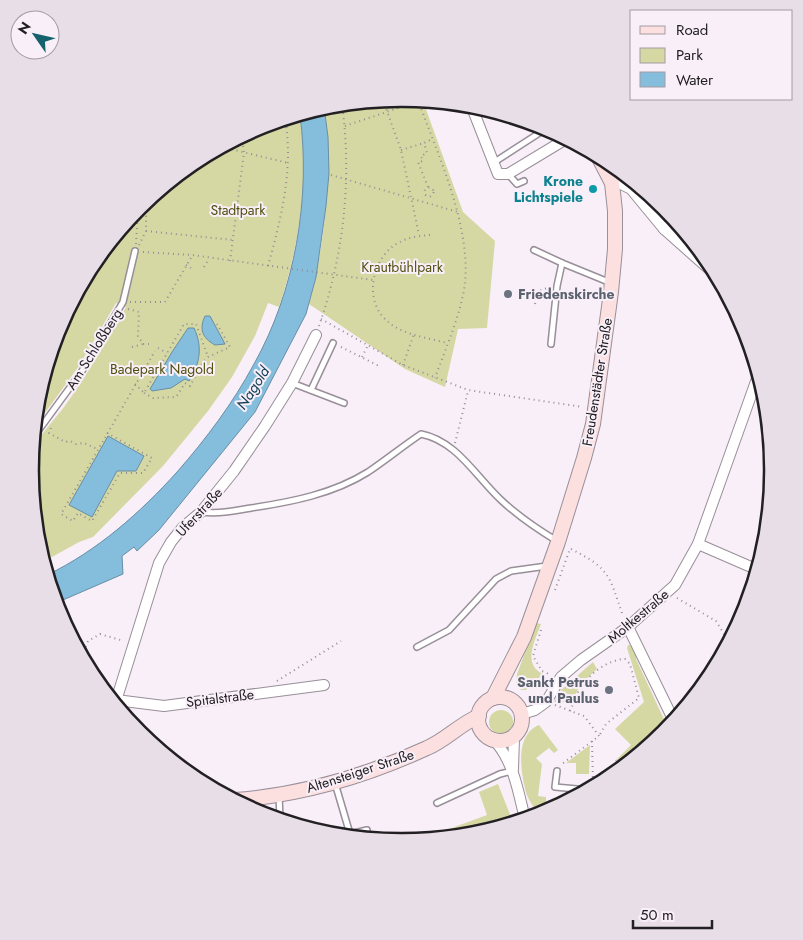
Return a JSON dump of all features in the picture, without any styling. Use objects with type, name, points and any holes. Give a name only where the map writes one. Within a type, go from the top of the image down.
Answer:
[{"type":"street","points":[[475,115],[498,174],[508,174],[559,143]]},
{"type":"street","name":"Freudenstädter Straße","points":[[493,698],[514,660],[558,542],[584,458],[596,408],[615,249],[615,211],[612,183],[605,169]]},
{"type":"street","points":[[612,183],[619,183],[631,189]]},
{"type":"street","points":[[631,189],[664,229],[694,255]]},
{"type":"street","points":[[664,229],[669,225]]},
{"type":"street","name":"Uferstraße","points":[[118,696],[159,563],[170,542],[201,512],[234,471],[292,383],[316,335]]},
{"type":"street","name":"Moltkestraße","points":[[522,714],[535,710],[546,702],[561,677],[581,660],[628,628],[675,585],[698,544],[754,385]]},
{"type":"street","points":[[698,544],[751,567]]},
{"type":"street","points":[[628,628],[670,713]]},
{"type":"street","name":"Freudenstädter Straße","points":[[510,700],[509,689],[514,660]]},
{"type":"street","name":"Spitalstraße","points":[[124,703],[164,706],[324,685]]},
{"type":"street","points":[[513,770],[514,736],[521,726],[522,714],[519,708],[510,700],[493,698],[484,706],[479,716],[479,724],[504,751],[513,770],[523,811]]},
{"type":"street","name":"Altensteiger Straße","points":[[249,798],[279,795],[335,783],[428,748],[450,735],[465,722],[479,716]]},
{"type":"street","name":"Altensteiger Straße","points":[[450,735],[471,732],[489,737]]},
{"type":"street","points":[[489,737],[501,741],[514,736]]},
{"type":"lane","points":[[493,163],[538,134]]},
{"type":"lane","points":[[508,174],[517,184],[524,180]]},
{"type":"lane","points":[[534,250],[612,283]]},
{"type":"lane","name":"Am Schloßberg","points":[[42,427],[82,371],[122,304],[135,251]]},
{"type":"lane","points":[[551,344],[562,263]]},
{"type":"lane","points":[[310,390],[333,343]]},
{"type":"lane","points":[[292,383],[344,403]]},
{"type":"lane","points":[[201,512],[217,514],[276,504],[301,499],[337,488],[367,473],[421,434],[432,436],[454,450],[500,499],[527,522],[558,542]]},
{"type":"lane","points":[[416,647],[449,630],[496,579],[511,571],[549,566]]},
{"type":"lane","points":[[437,803],[500,774],[513,770]]},
{"type":"lane","points":[[557,771],[555,788],[573,789]]},
{"type":"lane","points":[[335,783],[349,829]]},
{"type":"lane","points":[[279,795],[280,811]]},
{"type":"path","points":[[345,126],[401,107]]},
{"type":"path","points":[[386,108],[401,150],[419,236]]},
{"type":"path","points":[[421,108],[458,212],[466,267],[464,293],[454,330],[447,343],[436,378]]},
{"type":"path","points":[[343,112],[347,153],[344,226],[334,274],[321,319],[403,365],[468,390],[596,408]]},
{"type":"path","points":[[268,266],[284,200],[288,163],[286,127]]},
{"type":"path","points":[[401,150],[432,140]]},
{"type":"path","points":[[424,143],[428,153],[421,156],[423,161],[418,162],[428,187]]},
{"type":"path","points":[[230,261],[244,153],[243,144]]},
{"type":"path","points":[[232,150],[288,163]]},
{"type":"path","points":[[331,175],[458,212]]},
{"type":"path","points":[[135,251],[146,231],[146,212]]},
{"type":"path","points":[[135,251],[137,222]]},
{"type":"path","points":[[146,231],[234,240]]},
{"type":"path","points":[[430,235],[399,242],[383,256],[373,280],[373,297],[382,317],[400,330],[447,343]]},
{"type":"path","points":[[135,251],[192,255],[373,280]]},
{"type":"path","points":[[122,304],[165,302],[192,255]]},
{"type":"path","points":[[204,267],[210,258]]},
{"type":"path","points":[[186,265],[191,268]]},
{"type":"path","points":[[528,291],[539,291],[558,286]]},
{"type":"path","points":[[535,304],[539,291]]},
{"type":"path","points":[[122,304],[139,312],[138,336],[143,344]]},
{"type":"path","points":[[144,393],[184,324],[196,324],[208,356]]},
{"type":"path","points":[[135,384],[144,393],[154,398],[176,397],[185,383],[190,386],[208,356],[230,347],[217,324]]},
{"type":"path","points":[[403,365],[414,334]]},
{"type":"path","points":[[333,343],[379,366]]},
{"type":"path","points":[[132,347],[149,344]]},
{"type":"path","points":[[362,357],[368,345]]},
{"type":"path","points":[[158,348],[167,353]]},
{"type":"path","points":[[107,433],[152,458],[143,473],[120,473],[92,521],[78,513],[73,521],[61,514],[98,450],[107,433],[135,384],[155,351]]},
{"type":"path","points":[[454,450],[468,390]]},
{"type":"path","points":[[45,423],[51,428],[48,433],[65,442],[84,443],[98,450]]},
{"type":"path","points":[[558,542],[590,559],[608,574],[628,628]]},
{"type":"path","points":[[554,591],[570,548]]},
{"type":"path","points":[[666,592],[716,622],[724,635]]},
{"type":"path","points":[[542,625],[533,656],[542,671],[551,676],[561,677]]},
{"type":"path","points":[[85,648],[88,641],[100,634],[134,644]]},
{"type":"path","points":[[276,682],[341,641]]},
{"type":"path","points":[[557,771],[563,763],[599,736],[606,724],[639,698],[630,664],[626,659],[619,659],[598,669],[582,686],[570,711]]},
{"type":"path","points":[[554,704],[584,716],[599,736]]},
{"type":"path","points":[[592,741],[593,778]]},
{"type":"green space","name":"Krautbühlpark","points":[[378,108],[426,108],[463,212],[495,241],[487,328],[458,329],[445,387],[405,369],[309,304],[320,255],[326,206],[325,116],[331,114]]},
{"type":"green space","points":[[301,122],[303,139],[301,212],[292,260],[279,307],[268,303],[255,336],[232,377],[208,411],[163,466],[93,537],[79,542],[50,558],[40,494],[41,437],[81,383],[126,307],[116,303],[79,366],[43,415],[51,376],[66,331],[100,268],[129,231],[162,197],[200,168],[263,135]]},
{"type":"green space","points":[[536,623],[541,624],[533,645],[532,658],[537,670],[543,674],[526,690],[521,690],[516,684],[517,674]]},
{"type":"green space","points":[[630,645],[638,652],[636,659],[664,720],[641,743],[619,761],[617,759],[631,745],[615,729],[644,702],[627,648]]},
{"type":"green space","points":[[593,662],[597,669],[580,685],[572,702],[554,702],[561,690]]},
{"type":"green space","points":[[501,710],[510,713],[513,722],[510,731],[501,734],[492,731],[489,722],[492,713]]},
{"type":"green space","points":[[539,725],[558,750],[554,753],[549,748],[536,758],[542,764],[538,796],[546,797],[546,802],[534,807],[526,791],[521,762],[523,744],[526,736]]},
{"type":"green space","points":[[590,745],[589,774],[576,774],[576,763],[566,763]]},
{"type":"green space","points":[[498,784],[510,815],[472,826],[446,830],[487,815],[479,792]]},
{"type":"water","name":"Nagold","points":[[325,116],[329,173],[316,277],[306,314],[255,412],[159,530],[137,551],[134,547],[122,556],[123,574],[63,600],[53,572],[83,555],[117,530],[163,487],[209,434],[254,364],[280,306],[289,275],[301,211],[303,147],[301,122]]},
{"type":"water","points":[[205,316],[210,316],[225,344],[215,345],[207,339],[202,329]]},
{"type":"water","points":[[188,328],[194,328],[199,342],[198,362],[193,375],[189,381],[185,379],[171,388],[152,391],[150,389]]},
{"type":"water","points":[[108,436],[144,456],[136,471],[117,471],[92,517],[69,505]]},
{"type":"place","name":"Krone Lichtspiele","points":[[593,189]]},
{"type":"place","name":"Friedenskirche","points":[[508,294]]},
{"type":"place","name":"Sankt Petrus und Paulus","points":[[609,690]]},
{"type":"park label","name":"Stadtpark","points":[[238,210]]},
{"type":"park label","name":"Badepark Nagold","points":[[162,369]]}]
